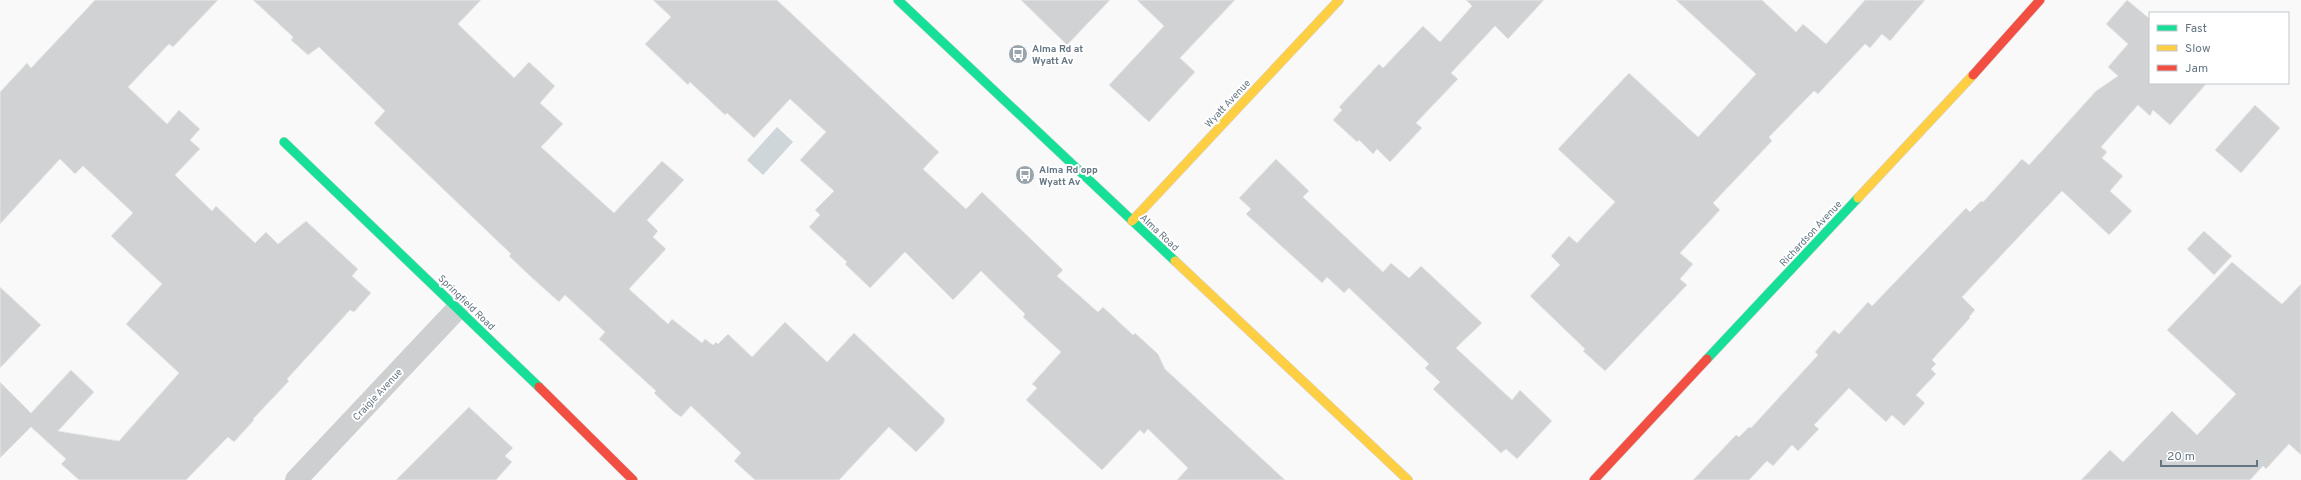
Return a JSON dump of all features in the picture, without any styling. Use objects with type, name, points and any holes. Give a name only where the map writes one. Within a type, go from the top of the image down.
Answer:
[{"type":"street","name":"Alma Road","points":[[898,0],[1408,480]]},
{"type":"street","name":"Wyatt Avenue","points":[[1132,221],[1339,0]]},
{"type":"street","name":"Richardson Avenue","points":[[1594,480],[2040,0]]},
{"type":"street","name":"Springfield Road","points":[[284,142],[458,308],[633,480]]},
{"type":"street","name":"Craigie Avenue","points":[[296,480],[458,308]]},
{"type":"shaded area","points":[[777,127],[793,142],[763,175],[747,160]]},
{"type":"building","points":[[95,0],[218,0],[173,47],[169,44],[128,87],[167,124],[179,110],[200,129],[190,140],[200,149],[175,175],[212,211],[216,206],[255,243],[266,232],[278,244],[306,221],[358,269],[352,276],[371,293],[354,312],[350,310],[287,379],[289,381],[253,419],[254,420],[234,442],[228,437],[186,480],[79,480],[61,464],[66,459],[31,427],[0,458],[0,382],[31,413],[71,370],[94,392],[58,431],[119,441],[179,373],[126,324],[162,284],[111,236],[133,213],[83,166],[75,174],[60,159],[0,224],[0,92],[27,63],[31,68]]},
{"type":"building","points":[[253,0],[481,0],[458,24],[514,78],[529,62],[555,86],[540,103],[563,124],[541,147],[614,213],[662,161],[684,180],[647,220],[658,231],[653,237],[666,249],[629,289],[668,324],[672,319],[702,343],[705,339],[713,345],[716,342],[718,344],[728,334],[752,357],[785,322],[827,362],[854,333],[945,419],[943,424],[916,452],[889,427],[839,480],[755,480],[734,461],[741,453],[691,406],[681,417],[674,412],[654,393],[656,391],[599,339],[605,332],[565,295],[559,302],[530,276],[509,256],[511,254],[374,123],[385,111],[319,47],[308,55],[291,40],[293,37]]},
{"type":"building","points":[[653,0],[777,0],[939,152],[923,169],[966,209],[982,192],[1063,270],[1057,276],[1098,312],[1103,307],[1133,335],[1135,333],[1158,354],[1165,369],[1285,480],[1177,480],[1188,468],[1148,429],[1144,434],[1140,430],[1102,470],[1026,400],[1037,388],[1032,384],[1061,352],[1023,317],[1025,314],[981,271],[953,300],[905,252],[870,288],[845,264],[847,262],[809,227],[820,215],[815,210],[834,191],[800,160],[826,132],[790,99],[754,138],[727,113],[725,115],[690,82],[688,85],[645,44],[671,17]]},
{"type":"building","points":[[1021,0],[1110,0],[1067,45]]},
{"type":"building","points":[[1137,0],[1235,0],[1180,58],[1195,72],[1149,122],[1109,85],[1164,26]]},
{"type":"building","points":[[1466,0],[1544,0],[1508,39],[1495,26],[1451,73],[1458,79],[1416,123],[1422,128],[1390,162],[1377,149],[1373,154],[1359,140],[1357,142],[1333,120],[1342,110],[1339,107],[1379,64],[1383,68],[1423,26],[1440,42],[1472,6]]},
{"type":"building","points":[[1676,0],[1762,0],[1796,32],[1803,24],[1826,44],[1865,0],[1925,0],[1890,41],[1882,34],[1870,48],[1865,44],[1818,94],[1814,91],[1769,137],[1772,141],[1713,203],[1720,210],[1680,253],[1693,264],[1680,279],[1687,285],[1605,371],[1583,351],[1585,349],[1530,296],[1560,265],[1551,256],[1569,236],[1577,243],[1615,202],[1558,149],[1629,73],[1698,137],[1756,74]]},
{"type":"building","points":[[2127,0],[2149,18],[2149,84],[2206,84],[2170,125],[2153,110],[2150,116],[2138,105],[2101,147],[2107,152],[2102,158],[2123,176],[2110,191],[2132,211],[2109,235],[2062,191],[1962,297],[1975,310],[1969,317],[1970,318],[1932,360],[1936,364],[1931,369],[1936,374],[1916,395],[1925,403],[1904,426],[1892,415],[1886,422],[1849,388],[1814,425],[1819,429],[1798,451],[1792,445],[1773,466],[1767,461],[1749,480],[1693,480],[1736,435],[1739,437],[1749,427],[1751,428],[1818,355],[1815,352],[1834,330],[1839,334],[1868,302],[1872,306],[1966,208],[1970,212],[1981,201],[1983,202],[2022,159],[2029,165],[2096,91],[2118,76],[2108,67],[2128,44],[2106,24]]},
{"type":"building","points":[[2255,105],[2280,128],[2241,173],[2215,150]]},
{"type":"building","points":[[1276,159],[1309,191],[1303,197],[1383,272],[1391,263],[1409,278],[1421,266],[1482,323],[1456,348],[1512,400],[1520,390],[1552,421],[1517,459],[1506,449],[1501,453],[1433,389],[1440,382],[1425,368],[1429,364],[1349,288],[1344,293],[1327,277],[1322,283],[1246,214],[1251,209],[1239,198]]},
{"type":"building","points":[[2204,231],[2232,256],[2214,275],[2187,249]]},
{"type":"building","points":[[2232,262],[2282,304],[2301,284],[2301,455],[2289,444],[2266,469],[2263,466],[2250,480],[2081,480],[2110,450],[2123,462],[2172,411],[2197,435],[2236,394],[2167,330]]},
{"type":"building","points":[[0,287],[41,325],[0,368]]},
{"type":"building","points":[[469,407],[513,448],[505,456],[512,462],[496,480],[396,480]]},
{"type":"traffic: fast","points":[[898,0],[1175,261]]},
{"type":"traffic: fast","points":[[284,142],[539,387]]},
{"type":"traffic: fast","points":[[1707,359],[1858,198]]},
{"type":"traffic: slow","points":[[1132,221],[1339,0]]},
{"type":"traffic: slow","points":[[1858,198],[1973,75]]},
{"type":"traffic: slow","points":[[1175,261],[1408,480]]},
{"type":"traffic: jam","points":[[1973,75],[2040,0]]},
{"type":"traffic: jam","points":[[1594,480],[1707,359]]},
{"type":"traffic: jam","points":[[539,387],[633,480]]},
{"type":"place","name":"Alma Rd at Wyatt Av","points":[[1018,54]]},
{"type":"place","name":"Alma Rd opp Wyatt Av","points":[[1025,175]]}]
